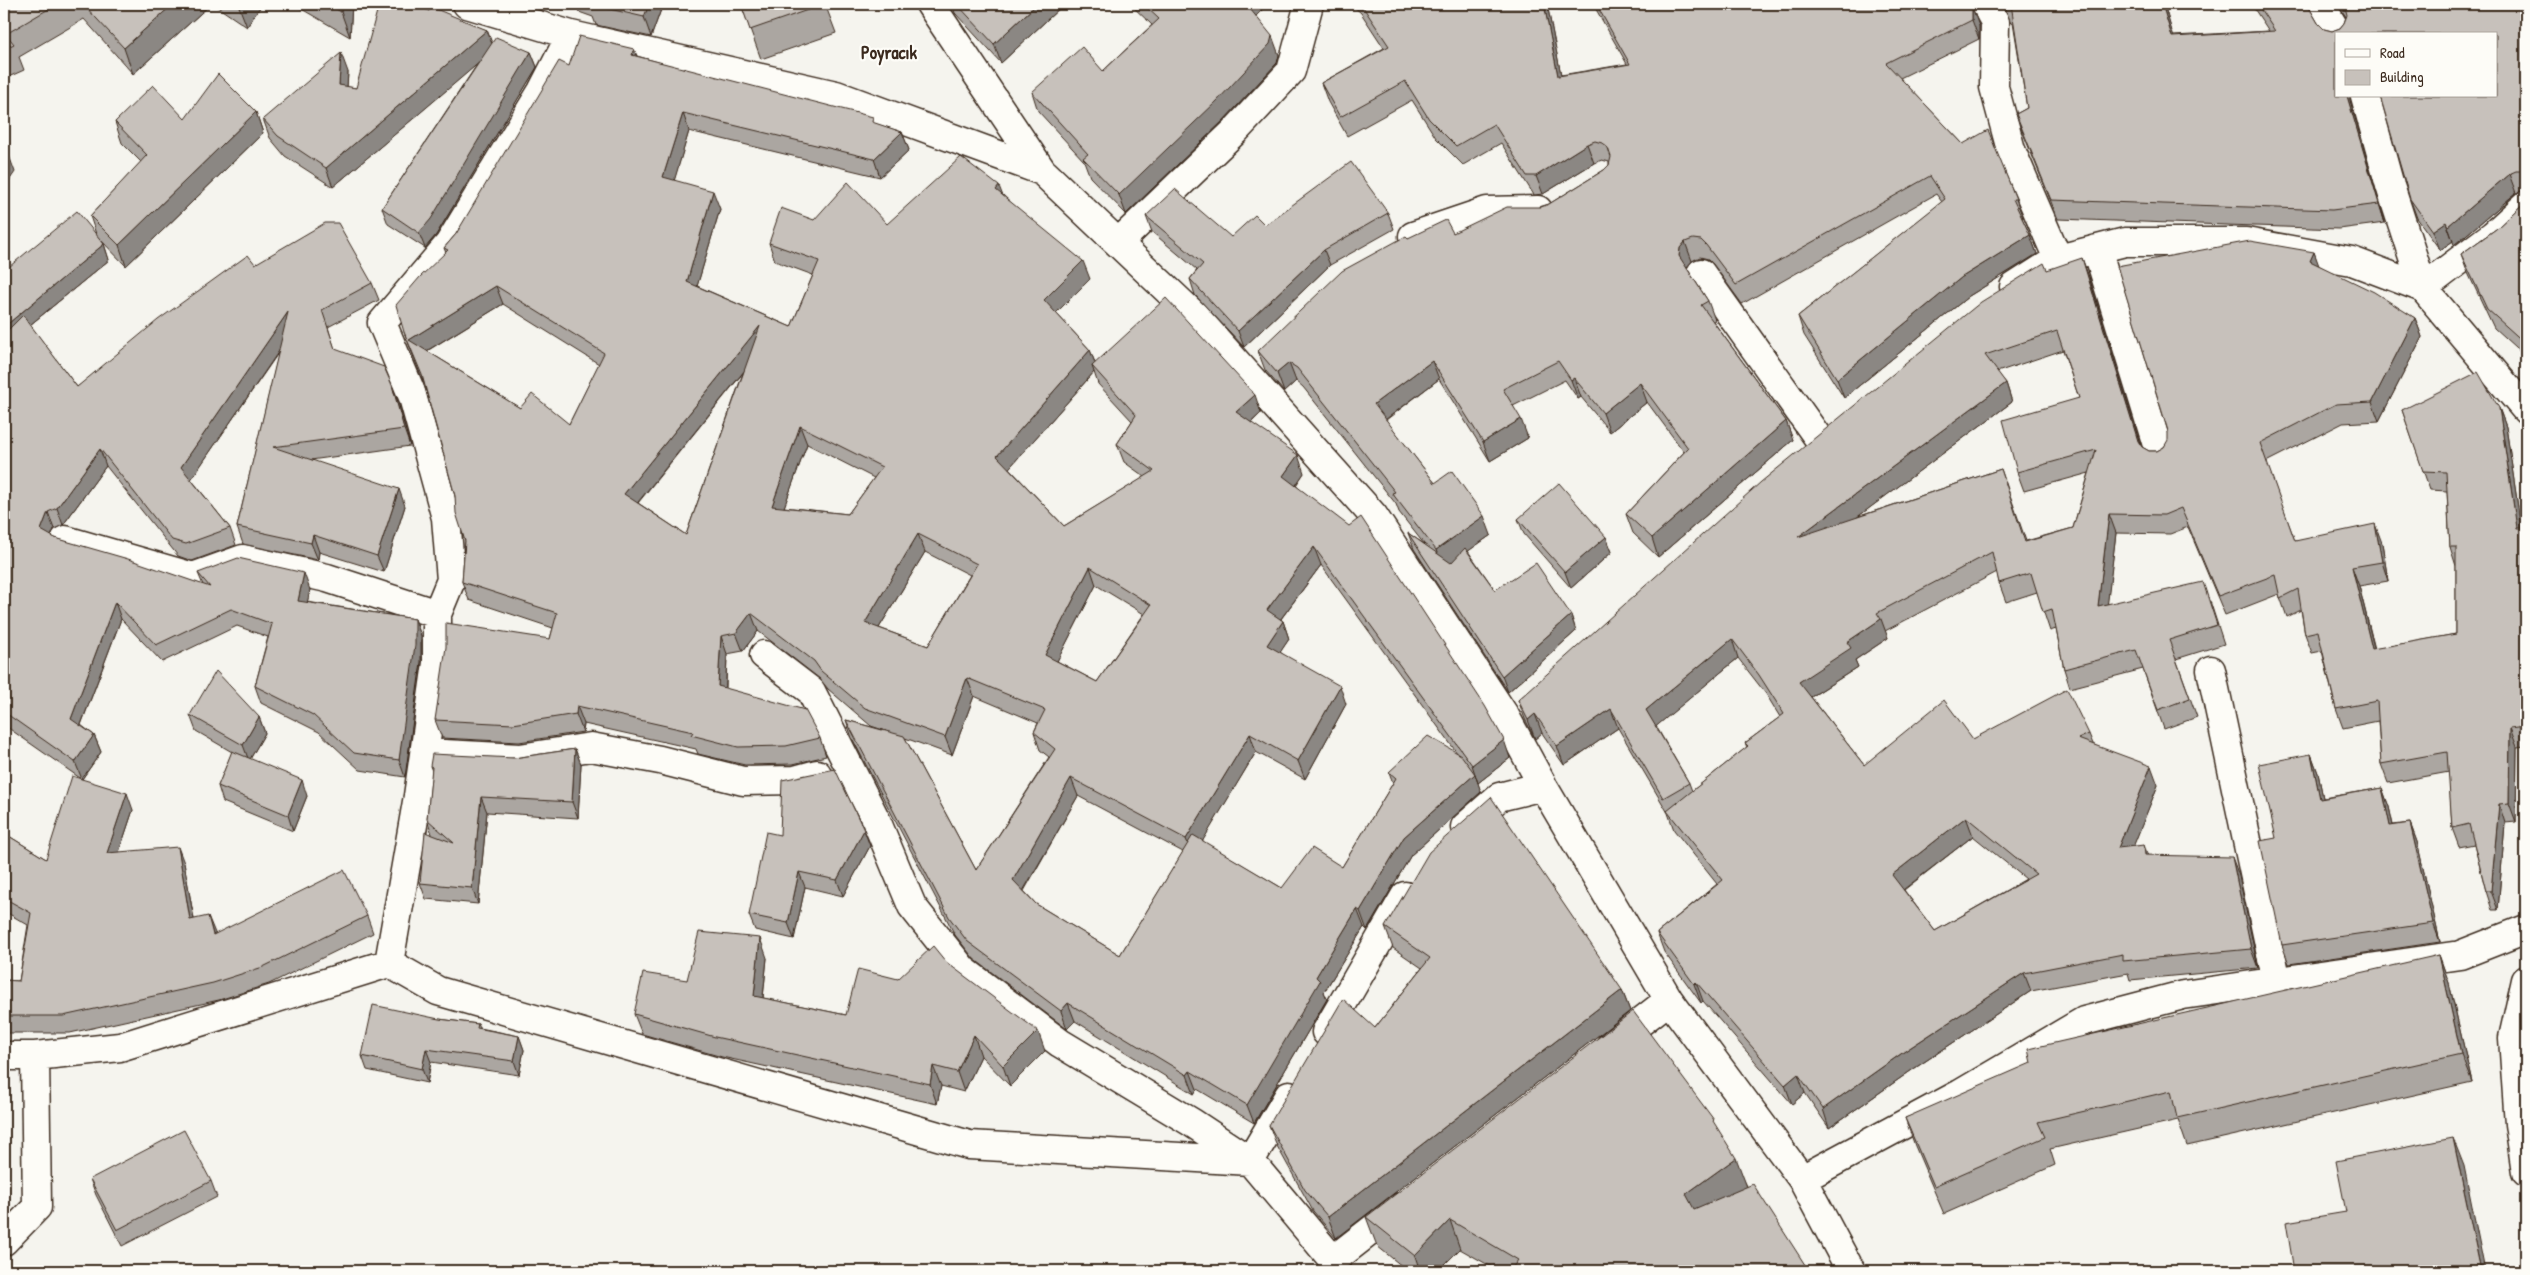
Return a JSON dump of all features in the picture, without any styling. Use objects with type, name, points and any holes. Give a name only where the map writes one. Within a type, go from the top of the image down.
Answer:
[{"type":"street","points":[[467,4],[571,35],[836,95],[1042,171]]},
{"type":"street","points":[[930,4],[1042,171],[1195,316],[1373,515],[1505,716],[1543,786],[1670,1000],[1802,1179],[1851,1271]]},
{"type":"street","points":[[1118,243],[1235,131],[1291,71],[1310,4]]},
{"type":"street","points":[[1984,4],[1995,22],[1994,87],[2011,150],[2058,260]]},
{"type":"street","points":[[2320,4],[2337,32]]},
{"type":"street","points":[[390,963],[425,753],[437,663],[437,614],[451,580],[446,518],[413,396],[382,323],[449,244],[542,92],[571,35]]},
{"type":"street","points":[[2366,98],[2390,186],[2423,288],[2526,410]]},
{"type":"street","points":[[1389,250],[1414,236],[1486,211],[1548,210],[1563,200]]},
{"type":"street","points":[[2423,288],[2494,235],[2526,205]]},
{"type":"street","points":[[1995,298],[2058,260],[2125,242],[2246,242],[2352,261],[2423,288]]},
{"type":"street","points":[[2097,249],[2160,455]]},
{"type":"street","points":[[1701,273],[1818,439]]},
{"type":"street","points":[[1243,370],[1262,351]]},
{"type":"street","points":[[1796,458],[1842,420]]},
{"type":"street","points":[[65,540],[194,577],[242,559],[327,578],[437,614]]},
{"type":"street","points":[[764,655],[811,692],[850,766],[912,906],[963,970],[1060,1043],[1191,1122],[1250,1161],[1333,1260],[1419,1194]]},
{"type":"street","points":[[2211,670],[2277,982]]},
{"type":"street","points":[[1505,716],[1527,696]]},
{"type":"street","points":[[425,753],[520,758],[591,747],[660,760],[743,782],[795,780],[850,766]]},
{"type":"street","points":[[1445,845],[1499,796],[1543,786]]},
{"type":"street","points":[[1315,1050],[1420,872]]},
{"type":"street","points":[[1802,1179],[1960,1094],[2084,1021],[2183,995],[2460,955],[2526,929]]},
{"type":"street","points":[[4,1056],[35,1056],[120,1048],[390,963],[438,991],[969,1145],[1250,1161]]},
{"type":"street","points":[[2526,980],[2513,1038],[2519,1124],[2526,1172]]},
{"type":"street","points":[[1591,1060],[1670,1000]]},
{"type":"street","points":[[4,1240],[36,1207],[35,1056]]},
{"type":"street","points":[[1250,1161],[1300,1076]]},
{"type":"building","points":[[4,4],[57,4],[6,34],[14,44],[4,49]]},
{"type":"building","points":[[83,4],[173,4],[124,48]]},
{"type":"building","points":[[328,4],[341,4],[341,12]]},
{"type":"building","points":[[379,4],[414,4],[429,11],[431,7],[487,30],[326,168],[278,136],[263,119],[341,53],[339,85],[356,88]]},
{"type":"building","points":[[588,4],[649,4],[644,17]]},
{"type":"building","points":[[741,4],[825,4],[750,30]]},
{"type":"building","points":[[957,4],[1037,4],[994,44]]},
{"type":"building","points":[[1143,4],[1246,4],[1272,36],[1270,44],[1217,101],[1119,195],[1083,158],[1088,154],[1032,92],[1082,47],[1103,71],[1159,19]]},
{"type":"building","points":[[1361,4],[1544,4],[1558,76],[1630,64],[1596,4],[1971,4],[1972,20],[1886,63],[1963,144],[1988,130],[2016,199],[2013,199],[2030,235],[1962,277],[1837,379],[1798,316],[1945,199],[1930,176],[1736,285],[1701,240],[1693,239],[1685,242],[1680,248],[1679,256],[1708,301],[1701,305],[1786,421],[1652,538],[1626,514],[1688,448],[1640,383],[1603,413],[1574,378],[1571,380],[1558,361],[1503,389],[1521,419],[1483,442],[1432,361],[1374,404],[1435,483],[1452,471],[1484,516],[1436,550],[1392,493],[1395,492],[1297,368],[1289,363],[1277,373],[1258,351],[1342,271],[1406,236],[1408,238],[1446,220],[1453,233],[1507,207],[1541,207],[1549,204],[1604,170],[1609,165],[1611,157],[1608,148],[1602,143],[1595,141],[1587,144],[1536,176],[1527,176],[1494,124],[1456,146],[1429,119],[1405,81],[1340,117],[1321,83],[1389,46]]},
{"type":"building","points":[[2011,4],[2162,4],[2172,37],[2275,31],[2257,4],[2307,4],[2318,23],[2324,29],[2332,31],[2340,28],[2347,15],[2342,4],[2526,4],[2526,173],[2516,171],[2509,174],[2448,226],[2446,222],[2433,231],[2410,199],[2381,98],[2498,98],[2498,32],[2335,32],[2335,98],[2348,98],[2379,204],[2332,210],[2051,200],[2016,114],[2027,108]]},
{"type":"building","points":[[579,36],[634,49],[632,55],[873,117],[872,122],[902,132],[874,159],[683,113],[663,177],[713,191],[687,282],[791,327],[819,261],[769,243],[781,208],[814,220],[848,182],[887,224],[961,157],[999,186],[996,190],[1083,261],[1044,300],[1090,350],[997,456],[1064,526],[1154,471],[1117,444],[1136,415],[1092,366],[1166,298],[1255,395],[1236,412],[1298,455],[1283,476],[1349,526],[1361,517],[1485,706],[1504,740],[1472,765],[1314,547],[1267,610],[1283,621],[1267,645],[1340,686],[1298,761],[1250,734],[1186,839],[1071,778],[1013,880],[1036,904],[1120,955],[1193,835],[1282,888],[1312,848],[1342,867],[1396,778],[1389,772],[1428,736],[1461,755],[1475,774],[1404,837],[1360,911],[1357,909],[1316,977],[1320,981],[1247,1105],[1190,1071],[1187,1075],[1068,1003],[1061,1011],[967,941],[949,917],[846,720],[904,736],[976,870],[1055,749],[1034,732],[1045,710],[967,678],[945,737],[865,708],[821,671],[814,661],[751,613],[736,633],[721,636],[718,686],[805,710],[820,738],[786,746],[738,747],[691,735],[693,732],[577,706],[576,714],[513,724],[435,720],[446,647],[446,623],[550,639],[557,613],[462,582],[465,541],[456,513],[455,496],[422,375],[404,332],[396,305],[420,277],[448,250],[444,248],[456,234],[559,61],[569,66]],"holes":[[[496,286],[604,353],[569,424],[532,394],[520,408],[409,340]],[[760,326],[686,535],[624,494]],[[800,426],[882,467],[848,514],[772,506]],[[918,534],[977,564],[928,646],[865,623]],[[1090,567],[1151,605],[1097,682],[1045,655]]]},
{"type":"building","points":[[496,37],[531,52],[431,219],[419,233],[382,208]]},
{"type":"building","points":[[218,74],[256,112],[119,245],[90,216],[147,155],[115,122],[153,85],[185,119]]},
{"type":"building","points":[[4,150],[8,153],[4,159]]},
{"type":"building","points":[[1351,162],[1388,213],[1324,250],[1238,331],[1190,279],[1203,264],[1146,216],[1175,189],[1231,237],[1255,215],[1265,225]]},
{"type":"building","points":[[2526,201],[2526,344],[2487,309],[2461,254],[2496,229]]},
{"type":"building","points":[[77,211],[104,244],[4,327],[4,271]]},
{"type":"building","points":[[325,223],[338,223],[372,283],[322,310],[335,349],[384,367],[392,385],[404,429],[273,447],[399,489],[377,556],[313,535],[311,543],[237,527],[288,312],[181,467],[230,528],[186,544],[172,540],[100,449],[57,508],[48,512],[41,530],[55,538],[128,559],[210,587],[198,573],[238,558],[304,573],[298,601],[415,619],[415,645],[399,760],[354,753],[313,715],[255,686],[272,624],[231,609],[156,645],[115,602],[71,719],[94,735],[75,762],[4,712],[4,334],[23,315],[77,387],[158,320],[248,255],[255,264]]},
{"type":"building","points":[[2250,241],[2314,252],[2310,261],[2374,292],[2415,318],[2372,402],[2336,404],[2260,443],[2295,541],[2375,524],[2382,562],[2352,567],[2372,649],[2456,634],[2456,547],[2450,547],[2446,472],[2423,471],[2402,410],[2478,372],[2499,408],[2517,528],[2526,528],[2526,726],[2510,728],[2509,803],[2499,804],[2491,891],[2486,891],[2469,824],[2452,828],[2447,752],[2381,764],[2377,701],[2336,709],[2318,631],[2305,634],[2298,589],[2280,598],[2275,575],[2218,596],[2181,508],[2164,515],[2109,514],[2098,606],[2203,582],[2217,625],[2169,640],[2190,698],[2158,710],[2136,650],[2064,669],[2052,609],[2043,612],[2031,573],[1999,583],[1992,552],[1877,613],[1881,619],[1847,642],[1851,648],[1799,682],[1864,765],[1944,700],[1973,739],[2067,689],[2089,734],[2078,739],[2151,766],[2118,848],[2144,845],[2145,855],[2232,857],[2251,949],[2123,961],[2123,954],[2024,973],[1905,1051],[1823,1109],[1798,1074],[1785,1085],[1696,982],[1694,984],[1657,933],[1723,880],[1667,811],[1748,746],[1745,743],[1784,714],[1759,675],[1732,639],[1646,710],[1689,783],[1663,798],[1611,709],[1557,746],[1535,714],[1528,720],[1518,700],[1761,482],[1981,302],[2044,263],[2047,270],[2082,258],[2138,441],[2142,447],[2149,451],[2157,451],[2164,447],[2168,440],[2168,431],[2117,266]],"holes":[[[2057,331],[2079,398],[2003,420],[2017,472],[2096,450],[2073,528],[2025,542],[2001,469],[1798,537],[2006,383],[1985,355]],[[1966,817],[2036,874],[1935,931],[1892,875]]]},
{"type":"building","points":[[1559,483],[1606,537],[1565,572],[1518,519]]},
{"type":"building","points":[[1408,533],[1451,563],[1465,548],[1495,590],[1536,563],[1571,615],[1502,676]]},
{"type":"building","points":[[216,671],[259,717],[243,745],[190,715]]},
{"type":"building","points":[[575,749],[572,802],[481,797],[472,888],[420,883],[425,832],[454,843],[427,819],[432,754],[514,758]]},
{"type":"building","points":[[232,751],[302,780],[288,815],[218,786]]},
{"type":"building","points":[[2311,754],[2320,799],[2382,788],[2390,826],[2410,823],[2433,923],[2282,945],[2260,841],[2276,838],[2259,764]]},
{"type":"building","points":[[835,769],[864,830],[837,880],[799,872],[788,923],[749,915],[766,832],[780,835],[782,780]]},
{"type":"building","points":[[72,776],[127,793],[107,853],[178,847],[190,920],[208,916],[213,935],[344,870],[367,916],[263,967],[213,983],[63,1016],[4,1016],[4,980],[19,981],[31,913],[4,898],[4,833],[46,859]]},
{"type":"building","points":[[1491,797],[1622,990],[1328,1217],[1305,1190],[1269,1125],[1343,999],[1375,1028],[1430,958],[1385,927],[1429,852]]},
{"type":"building","points":[[699,932],[760,938],[754,996],[846,1015],[858,969],[898,979],[933,946],[946,962],[1038,1031],[1003,1066],[974,1035],[957,1072],[933,1066],[930,1084],[715,1037],[634,1014],[643,973],[687,980]]},
{"type":"building","points":[[2439,955],[2461,1054],[2177,1118],[2171,1091],[2038,1122],[2045,1137],[1934,1186],[1905,1118],[2031,1063],[2028,1049]]},
{"type":"building","points":[[373,1005],[439,1019],[478,1024],[477,1028],[519,1036],[514,1061],[426,1049],[422,1069],[362,1056]]},
{"type":"building","points":[[1633,1011],[1714,1120],[1736,1158],[1686,1194],[1694,1209],[1753,1184],[1809,1271],[1510,1271],[1518,1260],[1450,1220],[1415,1256],[1366,1217]]},
{"type":"building","points":[[184,1130],[211,1181],[117,1230],[90,1179]]},
{"type":"building","points":[[2453,1138],[2481,1271],[2294,1271],[2286,1222],[2346,1212],[2336,1161]]},
{"type":"district","name":"Poyracık","points":[[889,52]]}]
